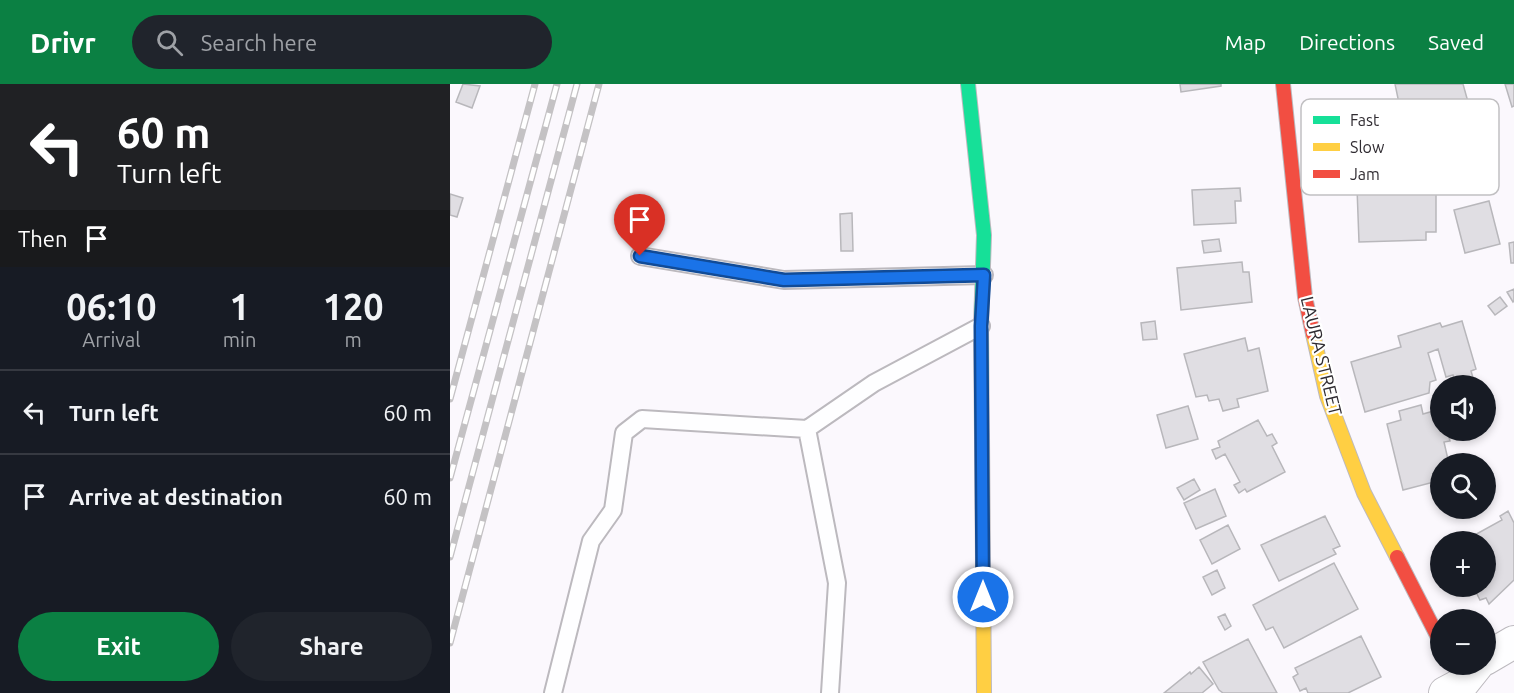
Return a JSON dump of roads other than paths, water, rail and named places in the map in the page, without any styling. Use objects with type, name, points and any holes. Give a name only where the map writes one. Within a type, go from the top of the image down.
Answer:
[{"type":"main road","points":[[969,84],[984,235],[981,326],[984,693]]},
{"type":"main road","name":"LAURA STREET","points":[[1283,84],[1305,297],[1326,396],[1364,493],[1430,622]]},
{"type":"street","points":[[1496,652],[1514,642]]},
{"type":"lane","points":[[640,256],[784,280],[984,275]]},
{"type":"lane","points":[[553,693],[591,541],[612,510],[624,433],[642,419],[807,429],[874,383],[981,326]]},
{"type":"lane","points":[[807,429],[837,583],[830,693]]},
{"type":"railway","points":[[450,399],[535,84]]},
{"type":"railway","points":[[450,478],[557,84]]},
{"type":"railway","points":[[450,557],[577,84]]},
{"type":"railway","points":[[450,643],[599,84]]}]
